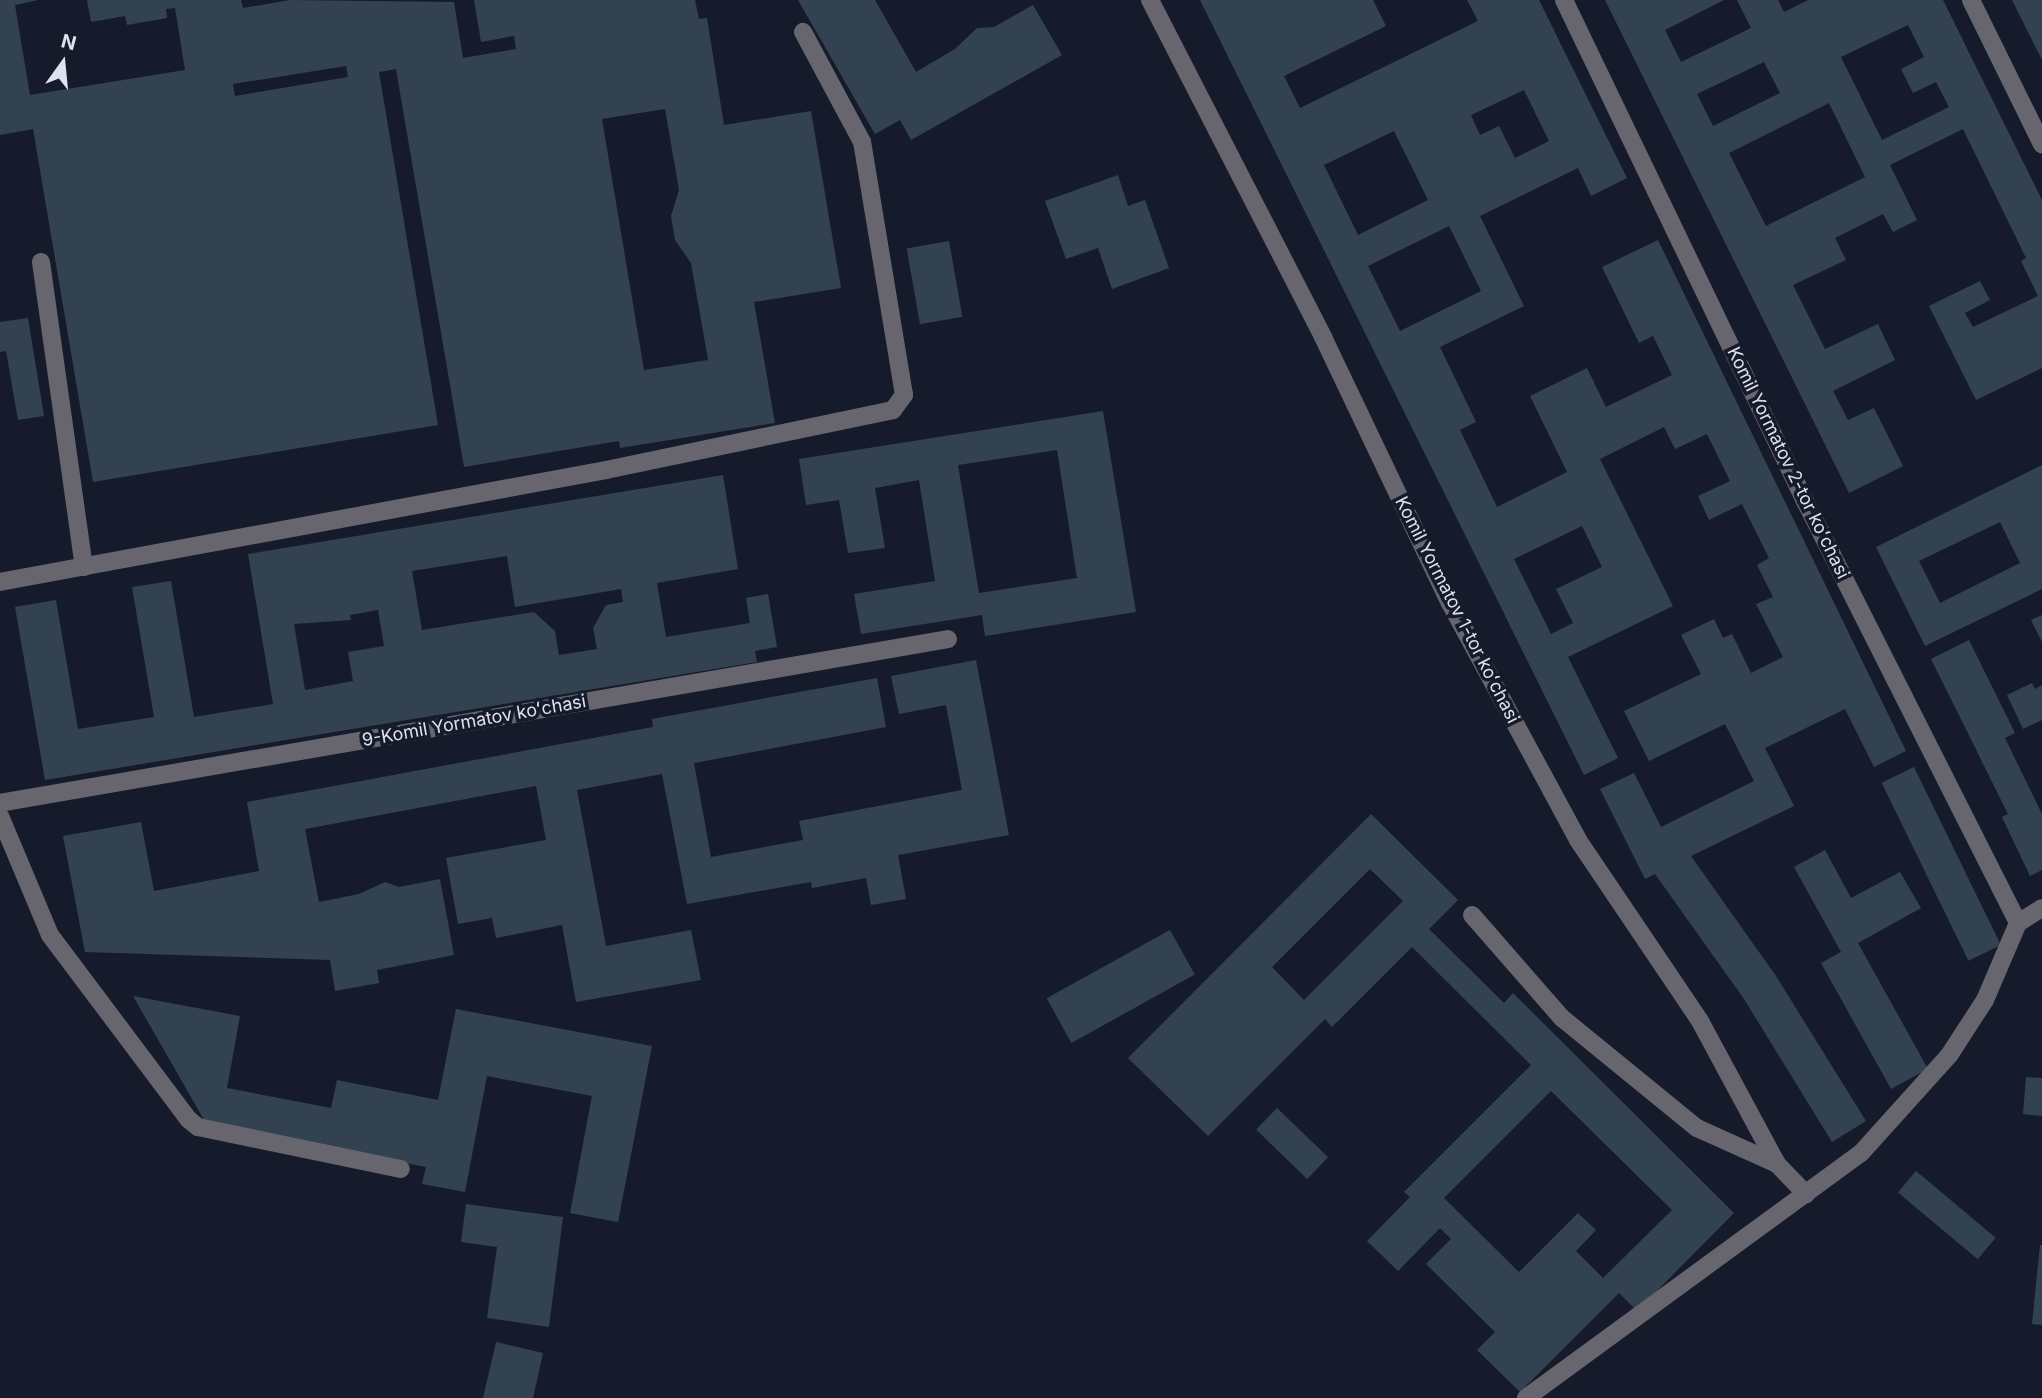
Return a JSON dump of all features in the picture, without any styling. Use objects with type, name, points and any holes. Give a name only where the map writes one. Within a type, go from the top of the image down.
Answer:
[{"type":"street","name":"Komil Yormatov 1-tor koʻchasi","points":[[1150,0],[1323,337],[1456,615],[1578,840],[1700,1021],[1777,1164],[1807,1194]]},
{"type":"street","name":"Komil Yormatov 2-tor koʻchasi","points":[[1564,0],[1805,501],[2018,923]]},
{"type":"street","points":[[1971,0],[2042,144]]},
{"type":"street","points":[[0,582],[607,470],[893,410],[904,396],[862,142],[803,32]]},
{"type":"street","points":[[41,262],[84,567]]},
{"type":"street","name":"9-Komil Yormatov koʻchasi","points":[[0,803],[948,639]]},
{"type":"street","points":[[0,816],[50,935],[188,1119],[198,1127],[401,1169]]},
{"type":"street","points":[[1526,1398],[1861,1153],[1950,1054],[1985,1000],[2018,923],[2042,908]]},
{"type":"street","points":[[1472,915],[1562,1018],[1686,1120],[1777,1164]]},
{"type":"building","points":[[0,0],[38,0],[15,5],[30,95],[185,70],[175,8],[166,9],[167,18],[127,25],[125,16],[91,22],[87,0],[241,0],[243,8],[290,0],[454,2],[463,58],[516,49],[514,36],[481,42],[474,0],[695,0],[699,19],[707,18],[724,125],[811,111],[841,288],[754,302],[775,423],[620,448],[619,441],[464,467],[396,69],[379,72],[438,425],[93,482],[33,129],[0,135]],"holes":[[[346,66],[348,77],[235,96],[233,84]],[[665,109],[679,190],[671,216],[675,240],[691,263],[708,360],[644,370],[602,119]]]},
{"type":"building","points":[[798,0],[875,0],[916,72],[955,49],[977,28],[994,27],[1033,5],[1062,55],[911,140],[900,120],[875,134]]},
{"type":"building","points":[[1200,0],[1373,0],[1386,26],[1284,76],[1300,108],[1478,21],[1467,0],[1539,0],[1627,178],[1591,196],[1578,168],[1480,216],[1524,306],[1440,347],[1476,422],[1460,430],[1497,507],[1567,472],[1530,396],[1587,368],[1606,407],[1672,375],[1653,336],[1639,343],[1602,267],[1658,240],[1906,751],[1874,767],[1845,709],[1765,748],[1794,806],[1691,856],[1776,976],[1866,1121],[1832,1142],[1744,999],[1655,874],[1645,879],[1600,789],[1634,773],[1661,827],[1754,781],[1725,724],[1649,761],[1624,711],[1701,674],[1681,635],[1714,619],[1723,638],[1732,634],[1751,673],[1783,657],[1756,604],[1773,597],[1757,565],[1769,558],[1742,504],[1709,520],[1698,496],[1730,481],[1707,434],[1675,449],[1664,427],[1600,459],[1673,606],[1568,657],[1618,758],[1584,775]],"holes":[[[1524,90],[1549,141],[1515,158],[1499,126],[1480,135],[1471,115]],[[1394,131],[1428,200],[1358,235],[1324,165]],[[1449,226],[1481,291],[1400,331],[1368,266]],[[1582,526],[1602,567],[1556,589],[1573,623],[1551,634],[1514,559]]]},
{"type":"building","points":[[1605,0],[1724,0],[1665,30],[1681,62],[1751,28],[1737,0],[1778,0],[1784,12],[1808,0],[1943,0],[2042,200],[2042,368],[1976,400],[1929,306],[1980,281],[1990,300],[1965,313],[1973,327],[2038,296],[2021,261],[2026,258],[1963,129],[1890,165],[1917,220],[1893,232],[1883,214],[1835,238],[1846,260],[1793,285],[1825,349],[1878,324],[1895,360],[1833,391],[1848,420],[1874,408],[1903,466],[1849,493]],"holes":[[[1908,25],[1924,57],[1901,69],[1913,93],[1936,82],[1949,107],[1882,140],[1841,57]],[[1764,62],[1780,93],[1713,126],[1697,94]],[[1829,103],[1865,177],[1766,226],[1729,153]]]},
{"type":"building","points":[[2012,0],[2042,0],[2042,60]]},
{"type":"building","points":[[1118,175],[1128,206],[1145,200],[1169,268],[1112,289],[1098,248],[1066,259],[1045,201]]},
{"type":"building","points":[[949,241],[962,317],[920,324],[907,248]]},
{"type":"building","points":[[28,318],[44,416],[18,420],[6,351],[0,352],[0,322]]},
{"type":"building","points":[[1103,411],[1136,612],[985,636],[982,615],[861,634],[854,594],[935,581],[919,480],[875,488],[885,548],[848,553],[839,500],[806,505],[799,459]],"holes":[[[1057,450],[1077,578],[979,593],[958,465]]]},
{"type":"building","points":[[2042,465],[2042,589],[1925,646],[1876,547]],"holes":[[[2000,522],[2020,563],[1940,603],[1919,561]]]},
{"type":"building","points":[[723,475],[738,569],[657,583],[666,637],[750,623],[746,598],[768,594],[777,647],[755,651],[757,662],[45,780],[15,607],[56,600],[78,729],[154,717],[132,587],[171,581],[194,717],[273,704],[248,554]],"holes":[[[507,556],[515,607],[621,589],[623,602],[606,605],[593,628],[597,649],[559,655],[555,631],[534,612],[422,630],[412,571]],[[378,610],[384,646],[348,652],[353,681],[305,690],[294,624],[351,620],[350,615]]]},
{"type":"building","points":[[2042,615],[2042,642],[2031,620]]},
{"type":"building","points":[[1969,640],[2015,733],[2005,738],[2042,814],[2042,870],[2030,876],[2002,817],[2008,814],[1931,659]]},
{"type":"building","points":[[976,660],[1009,835],[898,855],[906,899],[871,905],[866,878],[812,888],[811,882],[687,904],[662,774],[577,790],[606,946],[691,930],[701,980],[576,1002],[562,925],[496,938],[492,918],[458,924],[446,858],[546,840],[536,786],[305,829],[319,902],[359,894],[385,882],[399,887],[440,879],[454,955],[377,970],[379,983],[335,991],[330,960],[85,952],[63,836],[141,822],[154,891],[259,871],[247,802],[653,727],[652,719],[877,678],[886,727],[694,763],[711,857],[803,840],[799,821],[962,790],[946,705],[899,714],[891,676]]},
{"type":"building","points":[[2032,683],[2035,689],[2042,685],[2042,720],[2023,729],[2007,695]]},
{"type":"building","points":[[1914,767],[2001,945],[1968,961],[1882,783]]},
{"type":"building","points":[[1371,814],[1458,900],[1429,929],[1504,1003],[1513,993],[1734,1213],[1637,1311],[1619,1293],[1520,1392],[1477,1350],[1495,1332],[1426,1264],[1451,1239],[1440,1228],[1398,1271],[1367,1241],[1410,1197],[1404,1192],[1531,1065],[1412,947],[1332,1027],[1325,1019],[1208,1136],[1128,1058]],"holes":[[[1370,869],[1403,901],[1304,1000],[1272,967]],[[1551,1091],[1672,1210],[1603,1278],[1576,1251],[1596,1230],[1578,1213],[1519,1272],[1444,1198]]]},
{"type":"building","points":[[1825,850],[1851,898],[1900,872],[1921,908],[1858,943],[1928,1069],[1891,1089],[1821,963],[1841,952],[1794,867]]},
{"type":"building","points":[[1170,930],[1195,975],[1071,1043],[1047,998]]},
{"type":"building","points":[[133,996],[240,1016],[227,1088],[331,1108],[337,1080],[438,1100],[456,1009],[652,1046],[618,1222],[570,1213],[592,1096],[487,1076],[465,1192],[422,1184],[426,1167],[207,1125]]},
{"type":"building","points":[[2026,1077],[2042,1078],[2042,1116],[2023,1114]]},
{"type":"building","points":[[1277,1108],[1328,1157],[1307,1179],[1256,1130]]},
{"type":"building","points":[[1916,1171],[1996,1238],[1978,1259],[1898,1192]]},
{"type":"building","points":[[466,1204],[563,1217],[549,1327],[487,1318],[497,1247],[461,1242]]},
{"type":"building","points":[[2042,1245],[2042,1325],[2032,1324]]},
{"type":"building","points":[[496,1342],[543,1353],[533,1398],[483,1398]]}]
